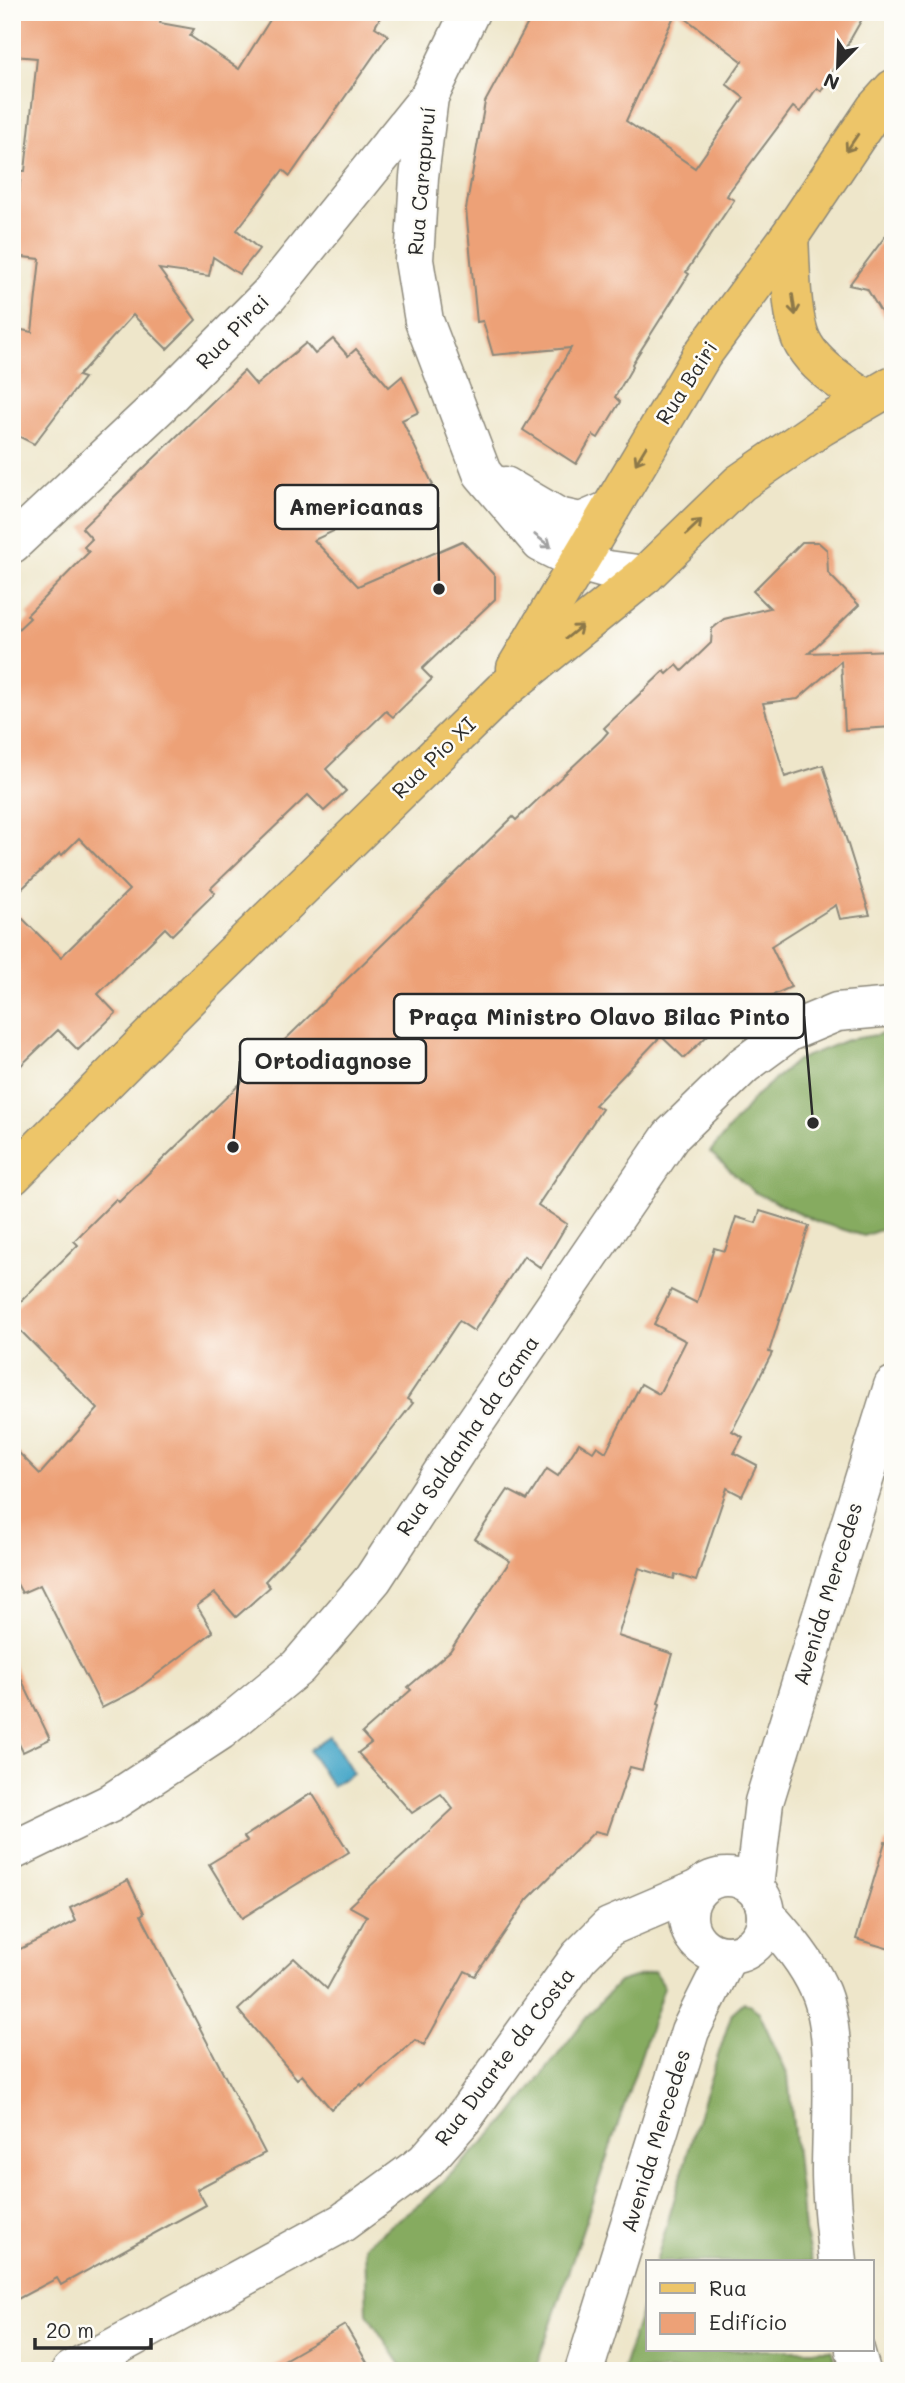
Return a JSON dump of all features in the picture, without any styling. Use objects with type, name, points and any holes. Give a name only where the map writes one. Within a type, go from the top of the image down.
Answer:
[{"type":"main road","name":"Rua Bairi","points":[[502,691],[702,355],[789,237],[875,109],[893,89]]},
{"type":"main road","points":[[789,237],[793,293],[802,343],[814,359],[879,392]]},
{"type":"main road","name":"Rua Pio XI","points":[[12,1175],[502,691],[645,575],[740,483],[879,392]]},
{"type":"street","name":"Rua Carapuruí","points":[[470,12],[429,97],[419,177],[414,260],[424,321],[482,473],[541,543],[579,562],[608,570],[645,575]]},
{"type":"street","name":"Rua Pirai","points":[[12,544],[159,406],[269,295],[429,97]]},
{"type":"street","points":[[482,473],[558,517],[581,522],[609,510]]},
{"type":"street","name":"Rua Saldanha da Gama","points":[[12,1851],[109,1804],[220,1731],[298,1667],[373,1579],[468,1433],[671,1136],[744,1065],[789,1032],[837,1012],[893,1007]]},
{"type":"street","name":"Avenida Mercedes","points":[[584,2371],[893,1385]]},
{"type":"street","points":[[727,1918],[792,1972],[821,1991],[831,2053],[831,2176],[838,2260]]},
{"type":"street","name":"Rua Duarte da Costa","points":[[71,2371],[342,2223],[425,2162],[462,2120],[505,2063],[579,1957],[609,1927],[727,1918]]},
{"type":"street","points":[[856,2352],[861,2371]]},
{"type":"green space","points":[[893,1032],[893,1225],[864,1236],[818,1222],[754,1192],[710,1152],[757,1095],[797,1060],[847,1040]]},
{"type":"green space","points":[[654,1971],[664,1987],[535,2371],[405,2371],[367,2314],[365,2245],[422,2202],[510,2117],[590,2013],[619,1982]]},
{"type":"green space","points":[[744,2002],[759,2012],[788,2076],[804,2230],[812,2260],[657,2260],[702,2104],[732,2013]]},
{"type":"green space","points":[[646,2295],[646,2352],[832,2352],[837,2371],[622,2371]]},
{"type":"water","points":[[330,1736],[353,1773],[332,1786],[309,1750]]},
{"type":"building","points":[[19,12],[163,12],[160,23],[194,29],[190,36],[239,69],[275,12],[383,12],[375,27],[388,35],[290,176],[283,170],[237,230],[259,249],[239,274],[213,257],[209,276],[159,269],[196,320],[167,349],[133,315],[78,376],[84,378],[34,444],[12,433],[12,328],[32,332],[40,259],[14,256],[21,171],[25,171],[37,58],[14,56]]},
{"type":"building","points":[[534,12],[676,12],[626,121],[695,168],[744,98],[726,84],[742,61],[677,12],[866,12],[821,91],[817,88],[800,112],[793,107],[729,192],[727,196],[734,200],[686,272],[689,274],[632,364],[615,397],[620,402],[598,438],[593,435],[576,464],[523,430],[571,348],[493,355],[483,321],[477,322],[466,209],[485,102]]},
{"type":"building","points":[[893,226],[893,332],[867,289],[849,285]]},
{"type":"building","points":[[333,339],[348,356],[356,349],[389,387],[402,376],[419,412],[402,420],[433,485],[314,540],[358,586],[462,541],[495,576],[495,599],[422,669],[432,679],[393,717],[386,711],[326,769],[346,791],[324,811],[308,795],[211,888],[215,893],[172,935],[165,928],[98,994],[116,1013],[78,1050],[58,1030],[12,1074],[12,908],[61,957],[129,890],[79,838],[12,898],[12,635],[30,618],[27,615],[89,552],[84,547],[92,539],[82,528],[244,371],[256,385],[306,343],[315,354]]},
{"type":"building","points":[[802,542],[818,542],[827,550],[828,573],[859,605],[809,653],[893,650],[893,727],[845,730],[841,661],[798,699],[763,703],[785,777],[823,765],[870,915],[840,919],[836,905],[771,946],[791,987],[751,1005],[729,1019],[684,1058],[661,1036],[595,1105],[602,1109],[538,1205],[567,1224],[541,1268],[524,1256],[474,1331],[459,1321],[407,1399],[413,1403],[316,1527],[265,1581],[270,1587],[236,1617],[215,1593],[197,1606],[213,1632],[135,1691],[102,1708],[40,1585],[22,1593],[12,1575],[12,1446],[40,1474],[98,1409],[12,1322],[12,1310],[78,1245],[74,1241],[116,1199],[119,1202],[513,817],[516,820],[602,739],[608,732],[604,728],[664,671],[667,674],[677,665],[682,671],[711,643],[712,629],[724,619],[770,608],[753,591]]},
{"type":"building","points":[[760,1211],[809,1226],[769,1352],[772,1353],[732,1431],[743,1437],[734,1453],[757,1465],[742,1496],[727,1488],[696,1581],[675,1574],[674,1579],[639,1568],[618,1636],[673,1654],[642,1770],[630,1767],[607,1834],[595,1831],[527,1900],[475,1976],[465,1971],[424,2045],[415,2040],[331,2109],[302,2075],[297,2079],[238,2010],[294,1958],[327,1989],[367,1916],[349,1906],[453,1809],[441,1794],[412,1813],[358,1753],[371,1743],[362,1733],[411,1690],[408,1687],[450,1651],[510,1561],[475,1539],[508,1490],[527,1500],[547,1469],[558,1476],[579,1443],[593,1452],[597,1446],[606,1452],[641,1384],[659,1394],[686,1341],[654,1324],[671,1290],[697,1303],[714,1248],[725,1251],[736,1217],[756,1223]]},
{"type":"building","points":[[12,1660],[50,1739],[23,1752],[12,1730]]},
{"type":"building","points":[[312,1793],[349,1852],[242,1918],[209,1864],[247,1841],[244,1837]]},
{"type":"building","points":[[885,1842],[893,1843],[893,1950],[856,1939]]},
{"type":"building","points":[[128,1880],[144,1913],[141,1915],[265,2153],[197,2189],[206,2205],[61,2285],[57,2278],[12,2302],[12,1953],[76,1921],[70,1908]]},
{"type":"building","points":[[345,2325],[372,2371],[265,2371]]},
{"type":"place","name":"Americanas","points":[[439,589]]},
{"type":"place","name":"Praça Ministro Olavo Bilac Pinto","points":[[813,1123]]},
{"type":"place","name":"Ortodiagnose","points":[[233,1147]]}]
